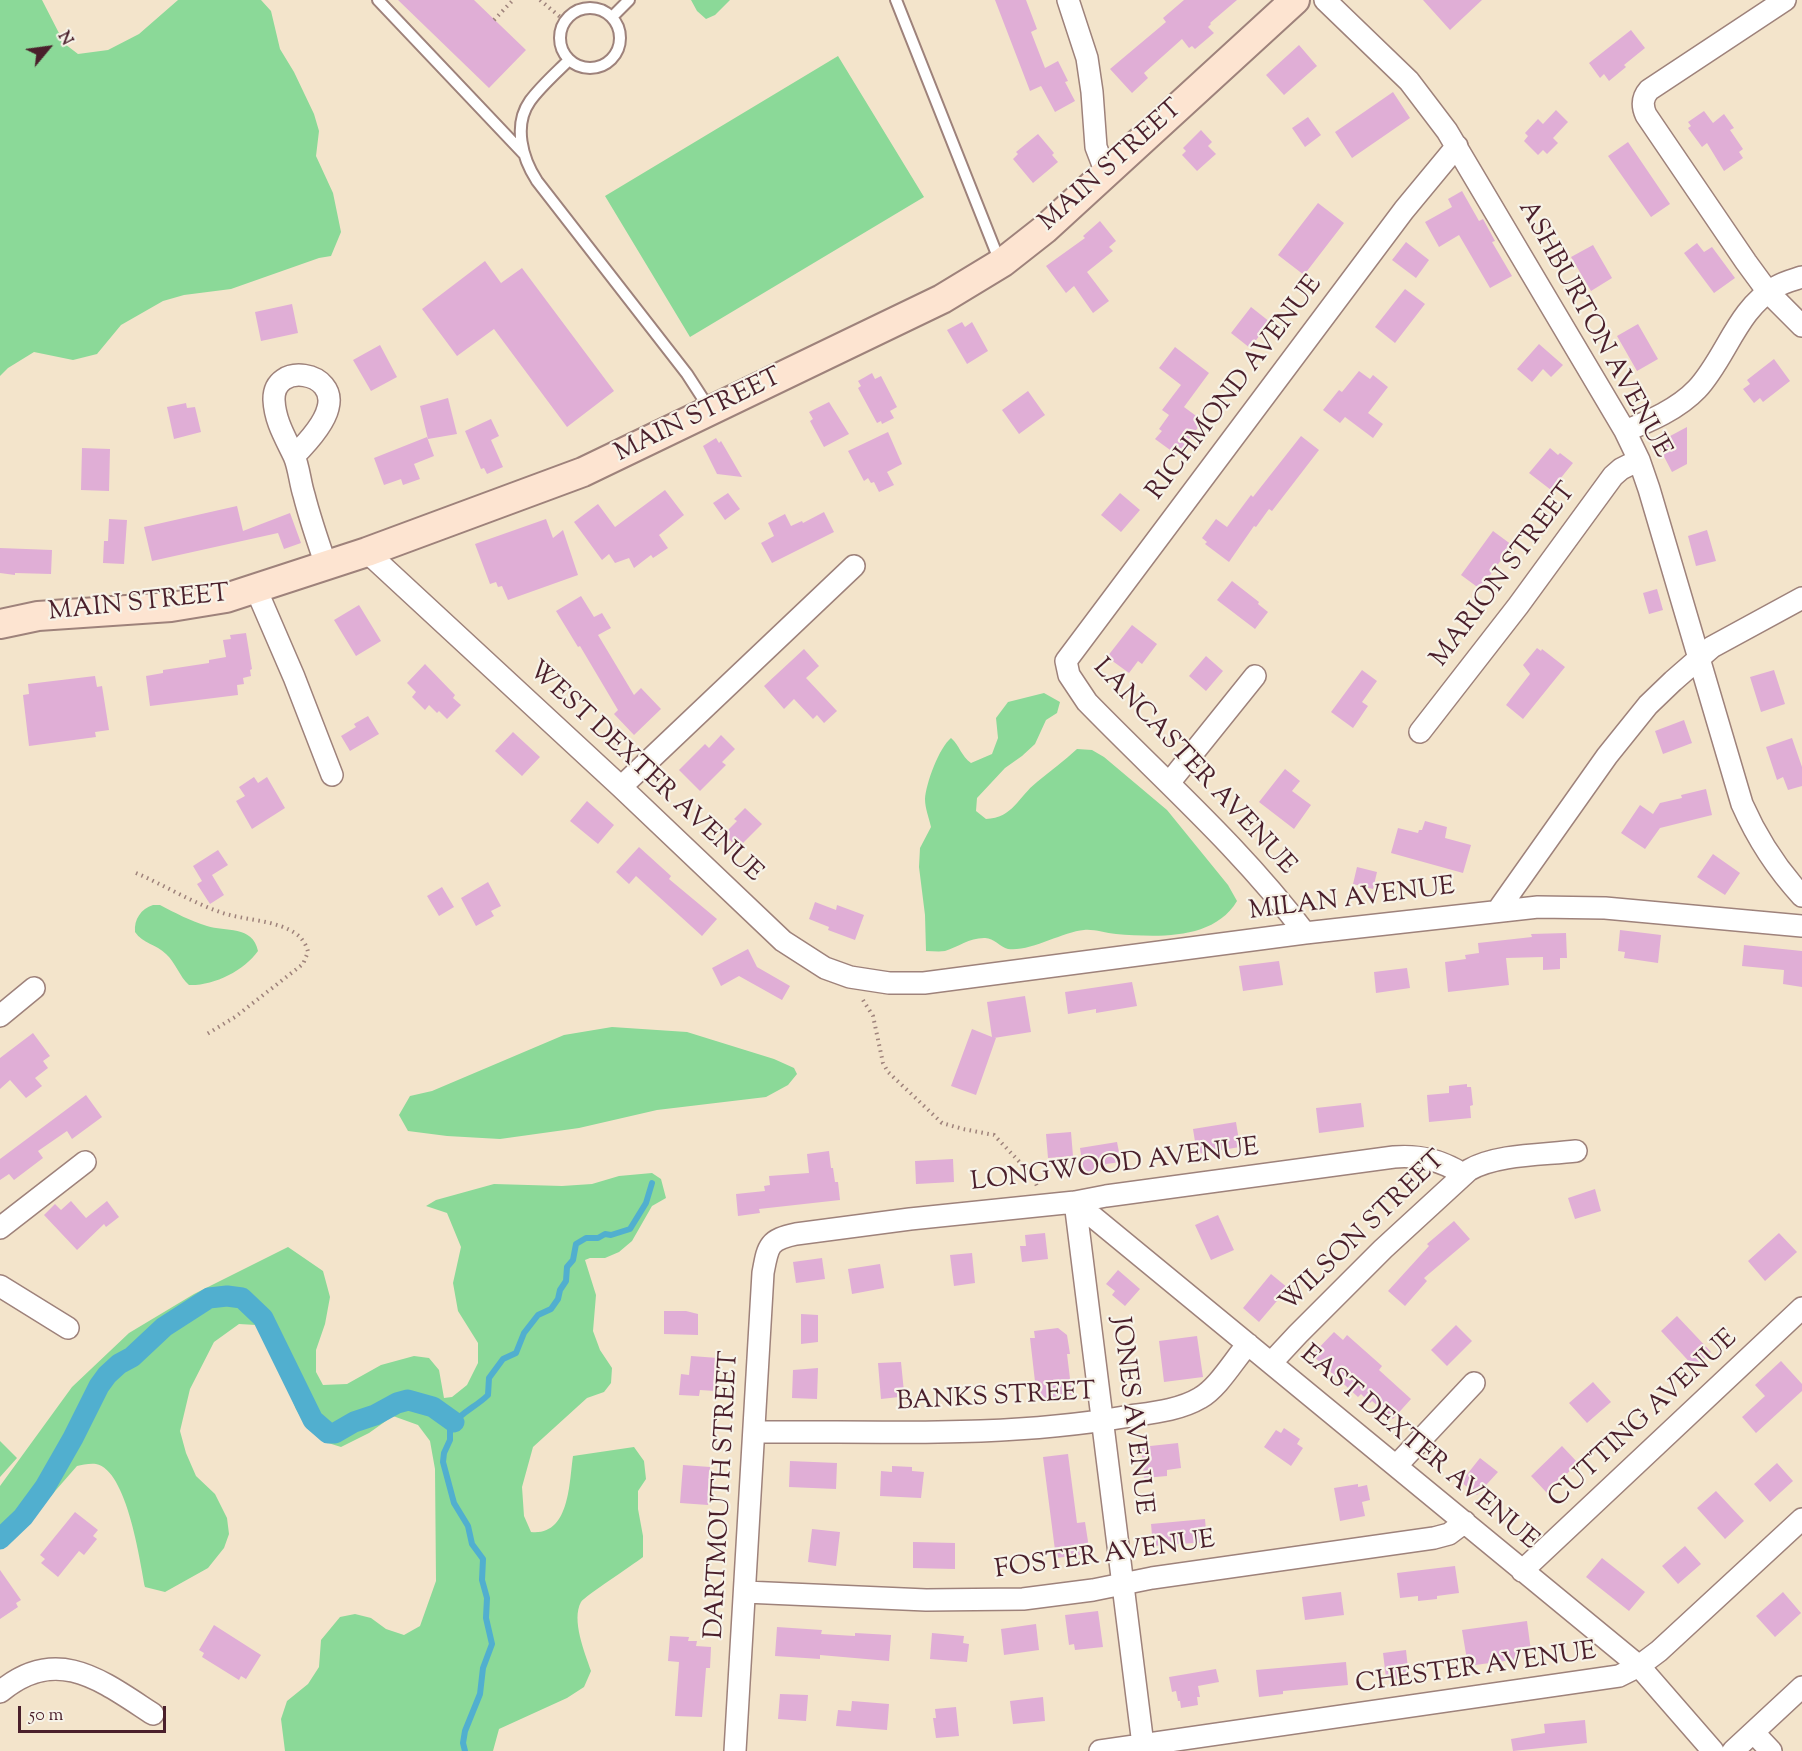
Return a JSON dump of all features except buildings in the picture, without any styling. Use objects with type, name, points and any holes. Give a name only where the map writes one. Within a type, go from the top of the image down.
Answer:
[{"type":"main road","name":"MAIN STREET","points":[[0,624],[46,615],[191,605],[226,598],[367,552],[583,472],[711,411],[942,299],[1000,264],[1045,229],[1295,0]]},
{"type":"street","points":[[1068,0],[1087,58],[1096,147],[1106,173]]},
{"type":"street","name":"ASHBURTON AVENUE","points":[[1325,0],[1419,93],[1457,146],[1625,431],[1639,460],[1660,526],[1729,765],[1746,813],[1782,873],[1802,896]]},
{"type":"street","points":[[1785,0],[1649,90],[1643,101],[1646,115],[1724,232],[1768,292],[1802,327]]},
{"type":"street","name":"RICHMOND AVENUE","points":[[1066,668],[1066,662],[1076,646],[1404,210],[1457,146]]},
{"type":"street","points":[[1625,431],[1666,412],[1686,399],[1696,390],[1746,316],[1768,292],[1802,277]]},
{"type":"street","points":[[294,456],[326,566]]},
{"type":"street","name":"MARION STREET","points":[[1420,732],[1518,606],[1613,476],[1639,460]]},
{"type":"street","name":"WEST DEXTER AVENUE","points":[[367,552],[621,787],[783,941],[825,968],[870,981],[910,983]]},
{"type":"street","points":[[621,787],[854,566]]},
{"type":"street","points":[[256,589],[294,676],[332,776]]},
{"type":"street","points":[[1498,910],[1628,729],[1648,705],[1698,658],[1723,640],[1802,598]]},
{"type":"street","name":"LANCASTER AVENUE","points":[[1066,668],[1087,702],[1232,847],[1273,892],[1305,933]]},
{"type":"street","points":[[1169,783],[1255,676]]},
{"type":"street","name":"MILAN AVENUE","points":[[910,983],[944,981],[1305,933],[1538,907],[1605,908],[1802,926]]},
{"type":"street","points":[[0,1016],[34,988]]},
{"type":"street","name":"WILSON STREET","points":[[1271,1363],[1383,1249],[1463,1174],[1480,1164],[1494,1160],[1576,1151]]},
{"type":"street","name":"LONGWOOD AVENUE","points":[[772,1243],[780,1238],[808,1233],[910,1219],[1075,1202],[1394,1157],[1432,1159],[1443,1162],[1463,1174]]},
{"type":"street","points":[[0,1228],[85,1162]]},
{"type":"street","name":"EAST DEXTER AVENUE","points":[[1075,1202],[1639,1666],[1713,1751]]},
{"type":"street","name":"JONES AVENUE","points":[[1075,1202],[1143,1745]]},
{"type":"street","name":"DARTMOUTH STREET","points":[[735,1751],[763,1273],[767,1252],[772,1243]]},
{"type":"street","points":[[0,1286],[68,1328]]},
{"type":"street","name":"CUTTING AVENUE","points":[[1522,1571],[1802,1308]]},
{"type":"street","name":"BANKS STREET","points":[[755,1432],[961,1433],[1104,1421],[1159,1411],[1197,1400],[1210,1390],[1248,1344]]},
{"type":"street","points":[[1397,1465],[1474,1383]]},
{"type":"street","name":"CHESTER AVENUE","points":[[1100,1751],[1604,1680],[1622,1675],[1659,1651],[1802,1519]]},
{"type":"street","name":"FOSTER AVENUE","points":[[745,1592],[926,1600],[1001,1600],[1074,1593],[1152,1578],[1434,1538],[1449,1534],[1465,1522]]},
{"type":"street","points":[[0,1692],[32,1674],[69,1670],[98,1679],[153,1714]]},
{"type":"street","points":[[1733,1751],[1802,1687]]},
{"type":"street","points":[[1754,1733],[1771,1751]]},
{"type":"lane","points":[[378,0],[524,154]]},
{"type":"lane","points":[[612,17],[629,0]]},
{"type":"lane","points":[[896,0],[1000,264]]},
{"type":"lane","points":[[591,8],[602,10],[612,17],[621,38],[612,60],[590,69],[569,60],[562,50],[560,38],[565,21],[573,13],[591,8]]},
{"type":"lane","points":[[569,60],[525,109],[521,133],[524,154],[537,181],[687,374],[711,411]]},
{"type":"path","points":[[494,20],[513,0]]},
{"type":"path","points":[[540,0],[565,21]]},
{"type":"path","points":[[136,873],[171,888],[203,906],[238,917],[271,923],[288,930],[299,936],[307,947],[308,952],[303,964],[235,1017],[207,1034]]},
{"type":"path","points":[[856,978],[864,1001],[873,1016],[883,1063],[888,1072],[942,1123],[994,1134],[1031,1174],[1045,1205]]},
{"type":"green space","points":[[0,0],[42,0],[61,41],[78,54],[108,50],[139,34],[178,0],[261,0],[271,11],[280,49],[314,114],[319,131],[316,156],[333,193],[341,232],[331,256],[319,258],[231,289],[184,295],[163,301],[121,325],[97,354],[73,360],[34,352],[8,368],[0,376]]},
{"type":"green space","points":[[691,0],[730,0],[715,15],[706,19],[697,11]]},
{"type":"green space","points":[[838,56],[924,197],[690,337],[605,196]]},
{"type":"green space","points":[[1044,693],[1060,702],[1057,713],[1046,720],[1035,744],[1005,768],[977,798],[976,811],[986,819],[1003,815],[1030,788],[1077,749],[1092,750],[1104,757],[1167,810],[1228,885],[1237,901],[1227,914],[1199,930],[1182,934],[1148,936],[1084,930],[1026,948],[1008,949],[990,939],[979,938],[945,951],[926,951],[925,915],[919,867],[920,848],[931,827],[925,799],[938,757],[951,738],[971,763],[992,754],[998,738],[996,718],[1008,702]]},
{"type":"green space","points":[[153,905],[160,905],[207,926],[244,933],[255,943],[258,951],[245,965],[227,976],[208,983],[189,985],[166,954],[135,932],[139,915]]},
{"type":"green space","points":[[612,1027],[687,1032],[774,1059],[794,1068],[797,1074],[788,1085],[766,1097],[657,1110],[579,1128],[500,1139],[408,1131],[399,1115],[410,1096],[432,1091],[564,1035]]},
{"type":"green space","points":[[652,1173],[661,1179],[666,1198],[652,1206],[632,1241],[619,1252],[605,1258],[585,1260],[596,1295],[593,1331],[600,1350],[612,1368],[611,1383],[604,1392],[587,1398],[533,1447],[522,1487],[524,1516],[531,1532],[544,1531],[553,1526],[565,1506],[573,1456],[634,1447],[644,1461],[646,1479],[638,1491],[643,1557],[581,1602],[578,1609],[578,1627],[591,1671],[584,1687],[567,1698],[499,1729],[493,1751],[285,1751],[281,1719],[287,1701],[308,1684],[319,1667],[321,1640],[340,1617],[355,1614],[371,1618],[386,1629],[404,1635],[420,1626],[436,1581],[435,1469],[430,1441],[418,1425],[393,1416],[369,1433],[341,1447],[322,1441],[307,1428],[296,1409],[267,1339],[256,1325],[239,1324],[214,1342],[190,1389],[180,1431],[196,1476],[215,1494],[227,1518],[229,1534],[224,1548],[208,1568],[165,1592],[145,1587],[124,1499],[107,1470],[96,1464],[77,1466],[21,1530],[0,1545],[0,1486],[72,1387],[129,1333],[194,1294],[288,1247],[323,1271],[330,1297],[325,1324],[316,1350],[316,1372],[323,1385],[347,1384],[381,1365],[414,1356],[429,1358],[439,1370],[444,1398],[452,1397],[467,1385],[478,1363],[478,1343],[458,1311],[453,1283],[461,1247],[447,1213],[426,1206],[436,1200],[494,1184],[562,1186],[592,1184],[619,1176]]},
{"type":"green space","points":[[0,1441],[17,1458],[0,1477]]},
{"type":"waterway","points":[[465,1751],[463,1743],[465,1731],[480,1694],[483,1668],[492,1644],[486,1618],[487,1598],[482,1580],[483,1559],[472,1544],[468,1526],[454,1503],[443,1462],[450,1440],[450,1427],[459,1417],[488,1395],[489,1378],[503,1359],[516,1353],[524,1333],[538,1315],[551,1309],[558,1299],[560,1290],[566,1281],[567,1267],[573,1260],[576,1244],[586,1238],[598,1238],[605,1234],[611,1235],[630,1229],[646,1203],[652,1183]]},
{"type":"waterway","points":[[0,1539],[23,1517],[45,1487],[107,1375],[119,1364],[132,1357],[164,1327],[209,1298],[227,1296],[242,1298],[263,1318],[313,1420],[328,1433],[335,1433],[354,1422],[408,1400],[433,1407],[454,1422]]}]
